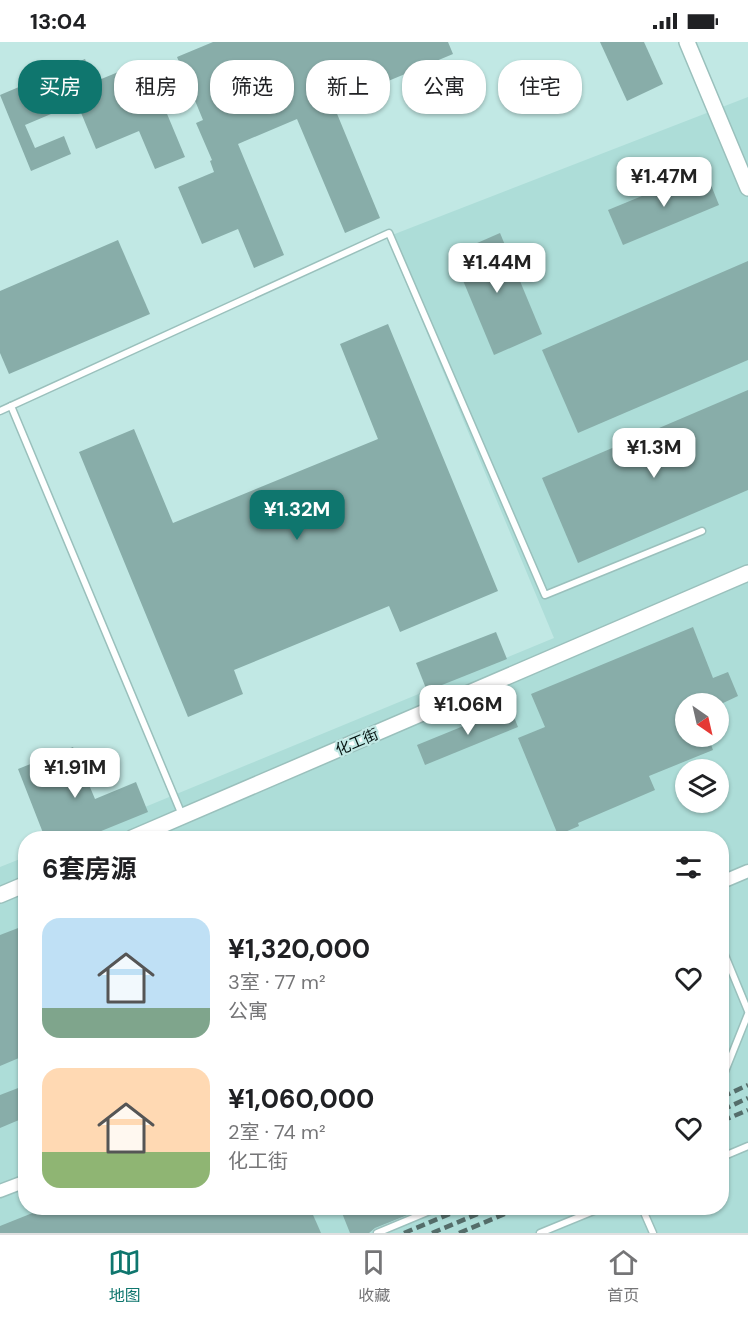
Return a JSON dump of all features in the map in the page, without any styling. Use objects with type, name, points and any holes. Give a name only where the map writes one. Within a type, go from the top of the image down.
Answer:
[{"type":"street","points":[[687,42],[748,188]]},
{"type":"street","name":"化工街","points":[[149,831],[748,573]]},
{"type":"street","points":[[729,879],[748,871]]},
{"type":"street","points":[[0,896],[18,888]]},
{"type":"street","points":[[0,1191],[18,1183]]},
{"type":"lane","points":[[0,411],[389,233],[545,595],[702,531]]},
{"type":"lane","points":[[11,406],[183,817]]},
{"type":"lane","points":[[729,965],[748,1012],[729,1061]]},
{"type":"lane","points":[[729,1154],[748,1146]]},
{"type":"lane","points":[[377,1233],[420,1215]]},
{"type":"lane","points":[[540,1233],[584,1215]]},
{"type":"lane","points":[[645,1215],[653,1233]]},
{"type":"shaded area","points":[[748,97],[748,1233],[0,1233],[0,867],[18,860],[18,1215],[729,1215],[729,831],[87,831],[554,638],[387,237]]},
{"type":"building","points":[[213,42],[448,42],[453,54],[439,60],[402,60],[402,75],[390,80],[390,60],[306,60],[306,114],[337,114],[380,218],[345,233],[297,119],[238,144],[284,255],[254,268],[238,229],[202,244],[178,187],[214,172],[210,161],[212,160],[196,123],[203,120],[198,108],[198,60],[178,60],[177,57]]},
{"type":"building","points":[[600,42],[644,42],[663,84],[627,101]]},
{"type":"building","points":[[114,74],[114,114],[167,114],[185,157],[155,169],[139,131],[96,149],[82,114],[102,114],[102,79]]},
{"type":"building","points":[[18,87],[18,114],[51,114],[25,125],[35,148],[64,136],[71,154],[31,171],[0,95]]},
{"type":"building","points":[[705,170],[719,205],[623,245],[608,210]]},
{"type":"building","points":[[500,233],[542,334],[494,355],[452,254]]},
{"type":"building","points":[[118,240],[150,314],[9,374],[0,353],[0,291]]},
{"type":"building","points":[[748,261],[748,360],[578,433],[542,350]]},
{"type":"building","points":[[388,324],[498,591],[400,632],[389,606],[234,670],[243,694],[188,717],[79,452],[134,429],[173,523],[378,439],[340,344]]},
{"type":"building","points":[[748,390],[748,490],[578,563],[542,478]]},
{"type":"building","points":[[693,627],[713,678],[728,672],[738,696],[729,700],[729,693],[675,693],[675,747],[712,747],[713,750],[691,759],[675,759],[675,765],[649,776],[655,790],[578,823],[579,826],[567,831],[556,831],[518,738],[545,727],[531,694]]},
{"type":"building","points":[[496,632],[507,659],[427,691],[416,663]]},
{"type":"building","points":[[510,707],[518,727],[425,765],[417,745]]},
{"type":"building","points":[[73,747],[95,799],[136,782],[148,812],[101,831],[42,831],[18,769]]},
{"type":"building","points":[[18,928],[18,1058],[0,1066],[0,935]]},
{"type":"building","points":[[18,1088],[18,1120],[0,1128],[0,1095]]},
{"type":"building","points":[[28,1215],[313,1215],[321,1233],[0,1233],[0,1226]]},
{"type":"building","points":[[343,1215],[408,1215],[375,1228],[369,1233],[350,1233]]},
{"type":"railway","points":[[729,1094],[748,1085]]},
{"type":"railway","points":[[729,1107],[748,1098]]},
{"type":"railway","points":[[729,1118],[748,1110]]},
{"type":"railway","points":[[404,1233],[447,1215]]},
{"type":"railway","points":[[432,1233],[475,1215]]},
{"type":"railway","points":[[459,1233],[502,1215]]}]
